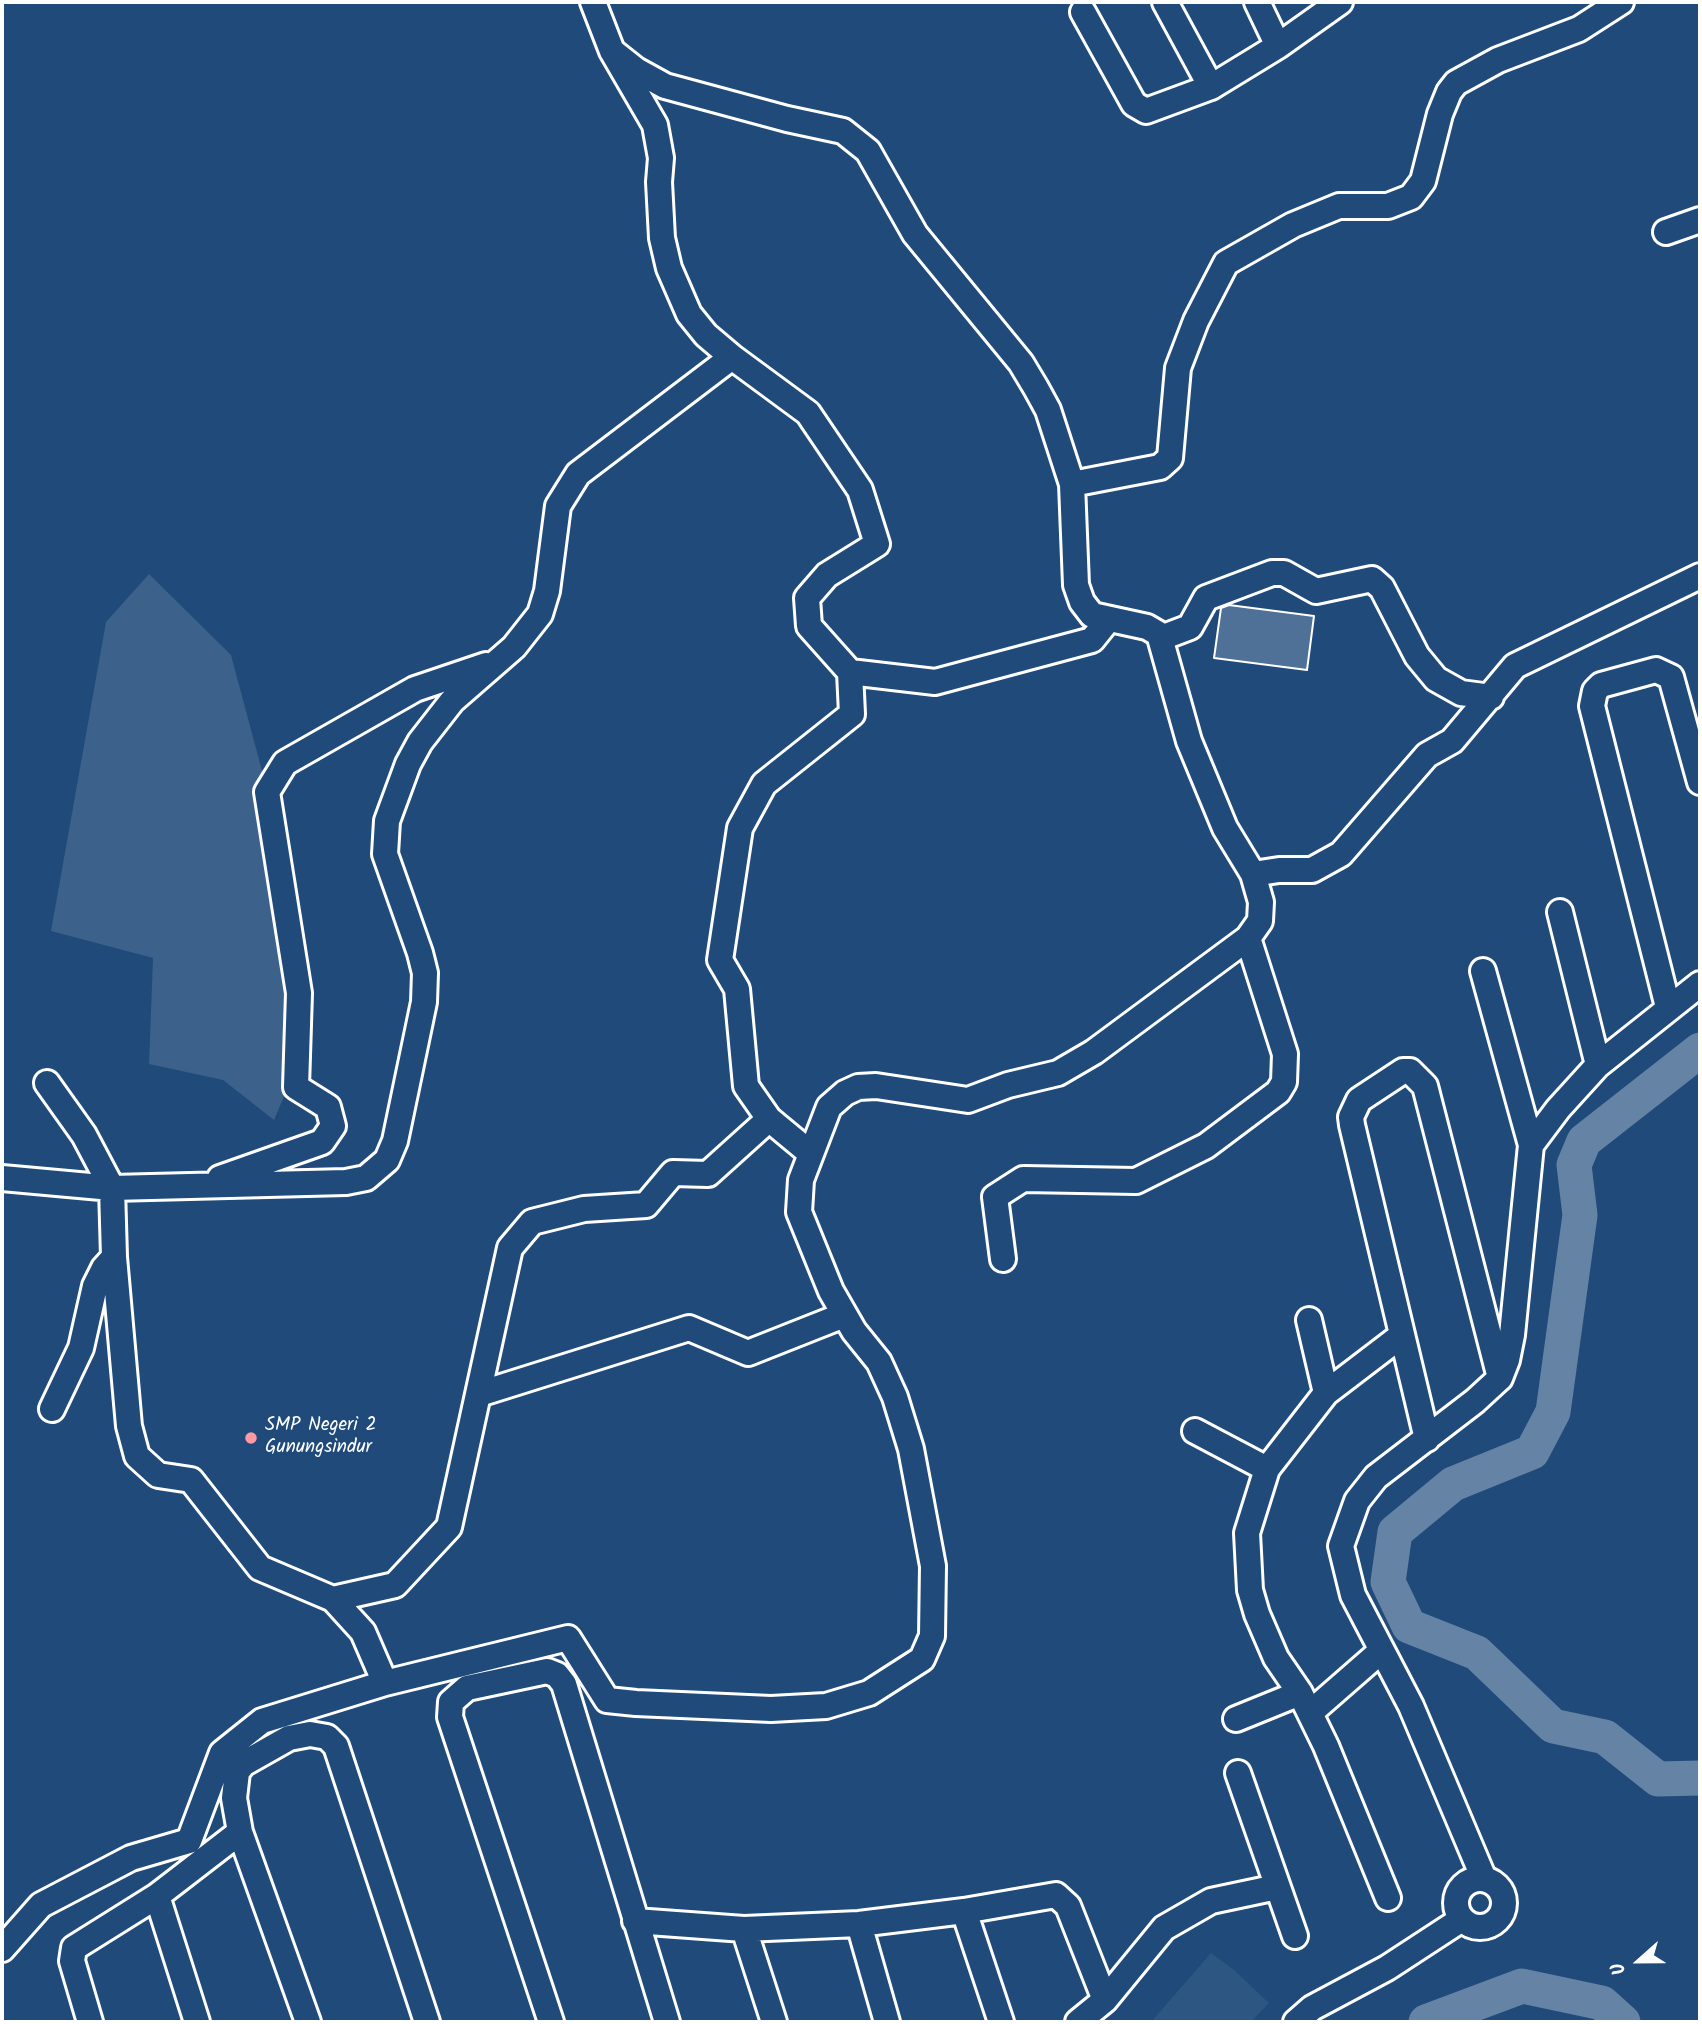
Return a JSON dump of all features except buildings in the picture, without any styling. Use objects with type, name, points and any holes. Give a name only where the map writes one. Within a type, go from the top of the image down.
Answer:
[{"type":"street","points":[[593,2],[612,51],[647,109],[659,141],[662,238],[677,291],[689,314],[706,335],[732,357],[808,413],[860,490],[877,544],[827,575],[807,598],[809,626],[850,672],[852,714],[764,784],[740,828],[719,960],[737,989],[746,1086],[769,1119],[810,1153]]},
{"type":"street","points":[[1166,2],[1211,87]]},
{"type":"street","points":[[1257,2],[1278,46]]},
{"type":"street","points":[[1083,12],[1140,110],[1152,110],[1211,87],[1278,46],[1340,2]]},
{"type":"street","points":[[1072,484],[1160,467],[1170,458],[1178,368],[1196,321],[1226,262],[1293,225],[1339,206],[1388,206],[1411,197],[1423,181],[1440,114],[1456,83],[1498,60],[1579,29],[1621,2]]},
{"type":"street","points":[[2,1949],[41,1905],[131,1858],[189,1841],[222,1754],[261,1721],[385,1683],[568,1638],[607,1700],[794,1708],[826,1706],[869,1693],[922,1659],[932,1636],[933,1588],[920,1483],[895,1397],[885,1373],[844,1315],[826,1281],[799,1212],[801,1180],[829,1107],[845,1093],[858,1087],[876,1086],[968,1100],[1009,1085],[1058,1073],[1094,1052],[1248,939],[1260,921],[1261,902],[1253,874],[1225,828],[1189,741],[1161,638],[1147,627],[1108,620],[1092,615],[1085,608],[1076,585],[1072,484],[1048,410],[1026,372],[915,234],[868,150],[844,131],[787,119],[665,86],[636,70],[612,51]]},
{"type":"street","points":[[1666,232],[1700,220]]},
{"type":"street","points":[[2,1178],[111,1188],[355,1181],[366,1178],[387,1160],[398,1128],[425,993],[420,953],[385,854],[387,821],[420,742],[452,701],[514,647],[540,614],[547,591],[558,506],[579,474],[732,357]]},
{"type":"street","points":[[1161,638],[1190,627],[1202,603],[1212,594],[1272,573],[1284,573],[1316,591],[1372,579],[1382,588],[1417,656],[1437,679],[1461,693],[1491,697]]},
{"type":"street","points":[[1253,874],[1279,870],[1312,870],[1341,854],[1427,755],[1452,741],[1515,666],[1700,576]]},
{"type":"street","points":[[850,672],[935,682],[1092,640],[1108,620]]},
{"type":"street","points":[[201,1185],[322,1142],[333,1126],[327,1107],[296,1087],[299,993],[267,792],[285,763],[415,689],[497,661]]},
{"type":"street","points":[[1668,1007],[1592,706],[1595,691],[1601,685],[1656,670],[1671,677],[1700,782]]},
{"type":"street","points":[[1560,912],[1598,1065]]},
{"type":"street","points":[[1003,1259],[995,1197],[1023,1179],[1136,1181],[1206,1146],[1278,1092],[1286,1076],[1285,1054],[1248,939]]},
{"type":"street","points":[[1483,971],[1531,1145],[1512,1335],[1500,1378],[1427,1439],[1376,1477],[1357,1502],[1341,1546],[1353,1595],[1411,1706],[1484,1879]]},
{"type":"street","points":[[1531,1145],[1558,1109],[1598,1065],[1700,984]]},
{"type":"street","points":[[1427,1439],[1351,1117],[1359,1100],[1378,1084],[1407,1070],[1418,1076],[1425,1086],[1500,1378]]},
{"type":"street","points":[[47,1083],[84,1135],[111,1188],[114,1257],[129,1426],[137,1456],[158,1475],[191,1480],[260,1568],[333,1599],[363,1632],[385,1683]]},
{"type":"street","points":[[333,1599],[394,1586],[449,1527],[510,1248],[532,1222],[584,1209],[646,1205],[673,1172],[708,1174],[769,1119]]},
{"type":"street","points":[[52,1409],[81,1348],[95,1286],[104,1268],[114,1257]]},
{"type":"street","points":[[479,1394],[689,1328],[748,1353],[844,1315]]},
{"type":"street","points":[[1309,1320],[1326,1393]]},
{"type":"street","points":[[1388,1898],[1305,1703],[1276,1658],[1250,1590],[1247,1533],[1267,1469],[1326,1393],[1402,1335]]},
{"type":"street","points":[[1195,1432],[1267,1469]]},
{"type":"street","points":[[1236,1718],[1305,1703],[1381,1651]]},
{"type":"street","points":[[551,2022],[451,1724],[451,1702],[460,1692],[547,1671],[561,1678],[667,2022]]},
{"type":"street","points":[[308,2022],[240,1832],[234,1798],[237,1772],[243,1764],[289,1738],[320,1735],[332,1741],[427,2022]]},
{"type":"street","points":[[1238,1773],[1295,1936]]},
{"type":"street","points":[[90,2022],[72,1961],[74,1948],[157,1896],[240,1832]]},
{"type":"street","points":[[1484,1879],[1492,1881],[1503,1894],[1503,1911],[1499,1918],[1485,1927],[1469,1924],[1462,1919],[1458,1911],[1458,1894],[1468,1882],[1484,1879]]},
{"type":"street","points":[[1078,2022],[1105,2000],[1164,1928],[1211,1901],[1277,1887]]},
{"type":"street","points":[[635,1921],[744,1929],[859,1924],[964,1911],[1046,1895],[1060,1897],[1068,1906],[1105,2000]]},
{"type":"street","points":[[157,1896],[197,2022]]},
{"type":"street","points":[[964,1911],[1001,2022]]},
{"type":"street","points":[[1297,2022],[1312,2008],[1387,1968],[1462,1919]]},
{"type":"street","points":[[859,1924],[887,2022]]},
{"type":"street","points":[[744,1929],[774,2022]]},
{"type":"shaded area","points":[[149,574],[231,655],[265,782],[301,1016],[288,1087],[274,1120],[223,1080],[149,1064],[153,958],[51,931],[106,622]]},
{"type":"shaded area","points":[[1211,1953],[1234,1970],[1269,2003],[1251,2022],[1151,2022]]},
{"type":"waterway","points":[[1700,1050],[1584,1141],[1574,1165],[1580,1215],[1553,1412],[1532,1452],[1453,1484],[1395,1532],[1388,1582],[1409,1626],[1477,1653],[1553,1726],[1605,1737],[1658,1779],[1700,1778]]},
{"type":"waterway","points":[[1426,2022],[1522,1986],[1602,2003],[1623,2022]]},
{"type":"place","name":"SMP Negeri 2 Gunungsindur","points":[[251,1438]]}]
